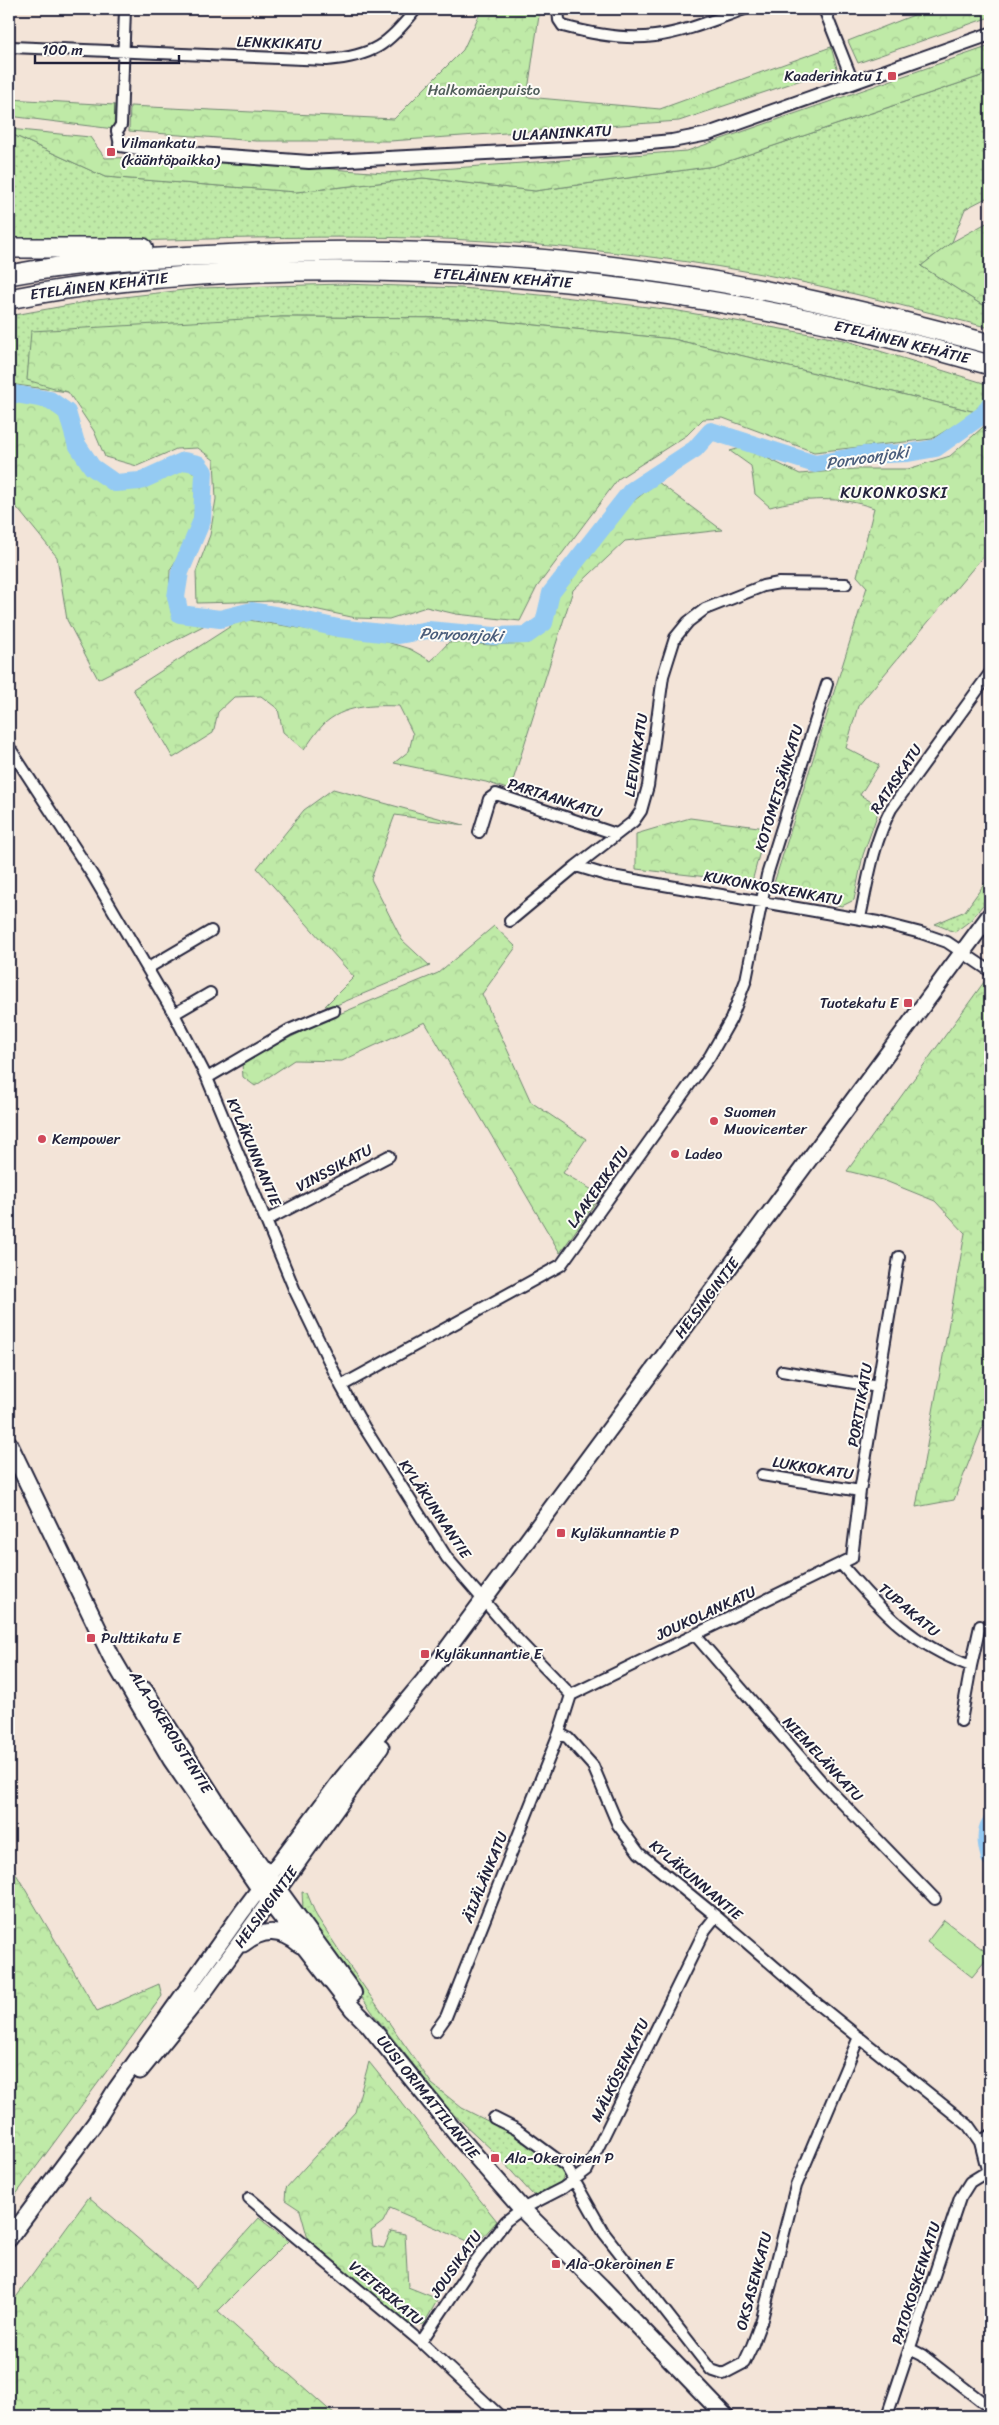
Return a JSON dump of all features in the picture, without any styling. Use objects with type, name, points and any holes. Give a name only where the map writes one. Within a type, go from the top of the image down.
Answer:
[{"type":"highway","points":[[9,248],[312,248],[417,252]]},
{"type":"highway","name":"ETELÄINEN KEHÄTIE","points":[[9,275],[110,262],[172,257],[287,251],[417,252],[580,264],[761,290],[883,316],[990,344]]},
{"type":"highway","name":"ETELÄINEN KEHÄTIE","points":[[9,299],[110,283],[176,276],[255,272],[405,272],[575,283],[670,294],[758,309],[856,329],[985,368]]},
{"type":"highway","points":[[761,290],[871,309],[990,334]]},
{"type":"main road","name":"HELSINGINTIE","points":[[95,2123],[116,2089],[269,1889],[355,1784],[406,1711],[424,1680],[990,915]]},
{"type":"main road","name":"ALA-OKEROISTENTIE","points":[[10,1451],[71,1570],[180,1749],[269,1889]]},
{"type":"main road","name":"HELSINGINTIE","points":[[9,2240],[95,2123],[166,2040],[228,1959],[269,1889]]},
{"type":"main road","name":"UUSI ORIMATTILANTIE","points":[[269,1889],[306,1950],[453,2130],[574,2271],[710,2416]]},
{"type":"main road","name":"UUSI ORIMATTILANTIE","points":[[269,1889],[360,2004],[368,2024]]},
{"type":"main road","points":[[228,1959],[250,1939],[264,1932],[285,1934],[306,1950]]},
{"type":"main road","name":"UUSI ORIMATTILANTIE","points":[[525,2212],[607,2293],[725,2416]]},
{"type":"street","points":[[120,144],[124,135],[121,125],[125,9]]},
{"type":"street","name":"LENKKIKATU","points":[[11,47],[327,60],[365,54],[395,36],[416,9]]},
{"type":"street","points":[[558,9],[559,20],[563,26],[616,36],[656,36],[696,26],[745,9]]},
{"type":"street","points":[[824,9],[853,82]]},
{"type":"street","name":"ULAANINKATU","points":[[120,144],[158,150],[309,162],[606,147],[672,141],[708,134],[990,34]]},
{"type":"street","name":"LEEVINKATU","points":[[510,921],[634,821],[646,800],[663,676],[675,638],[688,622],[705,609],[763,586],[779,583],[846,584]]},
{"type":"street","name":"RATASKATU","points":[[860,918],[872,856],[880,831],[891,809],[990,673]]},
{"type":"street","name":"KOTOMETSÄNKATU","points":[[761,900],[827,684]]},
{"type":"street","name":"KYLÄKUNNANTIE","points":[[9,747],[93,876],[174,1014],[207,1078],[295,1291],[341,1386],[364,1427],[447,1558],[517,1639],[571,1694]]},
{"type":"street","name":"PARTAANKATU","points":[[478,832],[489,799],[496,794],[616,834]]},
{"type":"street","name":"KUKONKOSKENKATU","points":[[576,866],[606,876],[761,900],[860,918],[921,933],[947,942],[990,971]]},
{"type":"street","name":"LAAKERIKATU","points":[[341,1386],[562,1265],[710,1056],[731,1019],[746,980],[761,900]]},
{"type":"street","points":[[148,968],[211,931]]},
{"type":"street","points":[[174,1014],[210,993]]},
{"type":"street","points":[[207,1078],[289,1030],[334,1011]]},
{"type":"street","name":"VINSSIKATU","points":[[267,1220],[389,1156]]},
{"type":"street","name":"PORTTIKATU","points":[[852,1558],[860,1491],[899,1257]]},
{"type":"street","points":[[782,1371],[878,1387]]},
{"type":"street","name":"LUKKOKATU","points":[[762,1475],[860,1491]]},
{"type":"street","name":"JOUKOLANKATU","points":[[571,1694],[852,1558]]},
{"type":"street","name":"TUPAKATU","points":[[841,1564],[879,1608],[915,1639],[942,1656],[971,1666]]},
{"type":"street","points":[[961,1721],[980,1626]]},
{"type":"street","name":"NIEMELÄNKATU","points":[[695,1635],[821,1781],[935,1898]]},
{"type":"street","points":[[559,1733],[571,1694]]},
{"type":"street","name":"KYLÄKUNNANTIE","points":[[559,1733],[568,1738],[594,1766],[618,1825],[639,1854],[716,1916],[859,2037],[958,2115],[980,2142],[989,2176]]},
{"type":"street","name":"ÄIJÄLÄNKATU","points":[[436,2031],[446,2018],[559,1733]]},
{"type":"street","name":"MÄLKÖSENKATU","points":[[525,2212],[587,2170],[705,1930],[716,1916]]},
{"type":"street","name":"OKSASENKATU","points":[[494,2118],[516,2129],[566,2166],[604,2233],[711,2370],[723,2374],[744,2363],[758,2328],[796,2186],[859,2037]]},
{"type":"street","points":[[980,2142],[990,2134]]},
{"type":"street","name":"PATOKOSKENKATU","points":[[887,2416],[960,2198],[970,2182],[989,2176]]},
{"type":"street","name":"VIETERIKATU","points":[[249,2198],[421,2342],[500,2416]]},
{"type":"street","name":"JOUSIKATU","points":[[421,2342],[486,2245],[506,2221],[525,2212]]},
{"type":"street","points":[[910,2349],[922,2354],[990,2408]]},
{"type":"green space","name":"Halkomäenpuisto","points":[[482,9],[540,9],[527,97],[660,109],[831,47],[837,68],[679,121],[390,141],[256,141],[129,131],[130,106],[394,119],[463,50]]},
{"type":"green space","points":[[929,9],[990,9],[990,17],[858,63],[848,41]]},
{"type":"green space","points":[[990,46],[990,73],[714,166],[535,191],[423,178],[296,192],[105,177],[9,133],[9,129],[90,137],[105,158],[167,157],[385,173],[687,151]]},
{"type":"green space","points":[[990,73],[990,196],[965,209],[952,242],[921,266],[979,303],[990,307],[990,328],[856,294],[749,272],[624,254],[492,241],[354,237],[9,243],[9,133],[105,177],[296,192],[423,178],[535,191],[714,166]]},
{"type":"green space","points":[[9,99],[115,105],[114,129],[9,116]]},
{"type":"green space","points":[[990,221],[990,307],[979,303],[921,266],[952,242]]},
{"type":"green space","points":[[343,284],[461,288],[563,297],[673,310],[844,340],[990,385],[990,394],[976,412],[673,339],[466,318],[280,317],[68,392],[9,384],[9,316],[97,300],[201,288]]},
{"type":"green space","points":[[281,317],[466,318],[673,339],[976,412],[932,439],[814,452],[723,418],[703,419],[687,435],[618,479],[537,587],[520,621],[456,614],[426,607],[389,619],[356,618],[277,601],[197,603],[196,572],[210,535],[216,499],[214,460],[198,448],[176,449],[137,466],[105,457],[94,431],[68,392],[27,380],[31,331]]},
{"type":"green space","points":[[9,398],[47,406],[61,418],[71,445],[88,469],[111,487],[143,486],[186,466],[196,475],[194,521],[188,541],[170,570],[169,601],[172,616],[181,620],[213,621],[98,679],[67,620],[57,557],[9,498]]},
{"type":"green space","points":[[990,421],[990,548],[858,706],[846,748],[879,765],[860,795],[880,807],[863,855],[854,900],[842,906],[777,892],[774,883],[867,587],[857,576],[874,508],[862,504],[835,500],[809,500],[770,507],[755,494],[751,466],[730,451],[744,447],[800,474],[856,469],[908,469],[950,456]]},
{"type":"green space","points":[[658,482],[722,530],[625,541],[573,590],[510,790],[486,782],[394,763],[409,751],[413,734],[399,706],[369,706],[340,713],[323,725],[304,750],[283,732],[278,709],[261,696],[234,697],[218,712],[213,733],[173,758],[133,689],[242,619],[387,642],[410,649],[431,661],[449,642],[492,645],[529,643],[550,628],[555,600],[622,510]]},
{"type":"green space","points":[[333,789],[464,825],[395,815],[371,879],[402,940],[430,966],[334,1006],[325,1006],[354,977],[257,868],[304,810]]},
{"type":"green space","points":[[690,818],[766,828],[752,882],[636,869],[636,834]]},
{"type":"green space","points":[[990,876],[990,896],[971,920],[955,932],[935,924],[965,911]]},
{"type":"green space","points":[[494,926],[516,947],[482,994],[531,1102],[586,1139],[563,1173],[601,1195],[560,1253],[425,1022],[342,1061],[294,1060],[255,1086],[243,1077],[242,1064],[332,1017],[438,973]]},
{"type":"green space","points":[[984,982],[990,986],[990,1408],[954,1500],[916,1507],[965,1233],[935,1201],[883,1180],[847,1171]]},
{"type":"green space","points":[[9,1862],[97,2011],[159,1984],[162,1996],[9,2204]]},
{"type":"green space","points":[[302,1892],[307,1893],[316,1915],[346,1961],[432,2084],[462,2108],[521,2138],[565,2171],[562,2180],[556,2186],[540,2196],[533,2195],[492,2150],[450,2111],[375,2016],[311,1923],[303,1909]]},
{"type":"green space","points":[[944,1920],[990,1955],[972,1977],[927,1942]]},
{"type":"green space","points":[[369,2062],[497,2221],[476,2245],[390,2208],[383,2222],[371,2231],[373,2246],[384,2248],[391,2231],[405,2234],[408,2287],[438,2299],[424,2324],[408,2326],[308,2239],[300,2210],[285,2200],[286,2188],[355,2112]]},
{"type":"green space","points":[[89,2197],[196,2288],[259,2218],[288,2241],[218,2311],[336,2416],[9,2416],[9,2307]]},
{"type":"waterway","name":"Porvoonjoki","points":[[9,393],[50,400],[67,412],[76,443],[92,467],[115,483],[140,481],[184,461],[198,464],[204,472],[202,520],[180,572],[176,597],[180,614],[220,619],[252,611],[338,628],[399,635],[428,630],[494,636],[527,635],[544,623],[551,593],[631,491],[695,449],[711,431],[815,464],[863,455],[908,453],[936,448],[984,414],[990,404]]},
{"type":"waterway","name":"Porvoonjoki","points":[[990,1824],[987,1836],[990,1858]]},
{"type":"place","name":"Kaaderinkatu I","points":[[892,76]]},
{"type":"place","name":"Vilmankatu (kääntöpaikka)","points":[[111,152]]},
{"type":"place","name":"Tuotekatu E","points":[[908,1003]]},
{"type":"place","name":"Suomen Muovicenter","points":[[714,1121]]},
{"type":"place","name":"Kempower","points":[[42,1139]]},
{"type":"place","name":"Ladeo","points":[[675,1154]]},
{"type":"place","name":"Kyläkunnantie P","points":[[561,1533]]},
{"type":"place","name":"Pulttikatu E","points":[[91,1638]]},
{"type":"place","name":"Kyläkunnantie E","points":[[425,1654]]},
{"type":"place","name":"Ala-Okeroinen P","points":[[495,2158]]},
{"type":"place","name":"Ala-Okeroinen E","points":[[556,2264]]},
{"type":"district","name":"KUKONKOSKI","points":[[894,492]]}]
